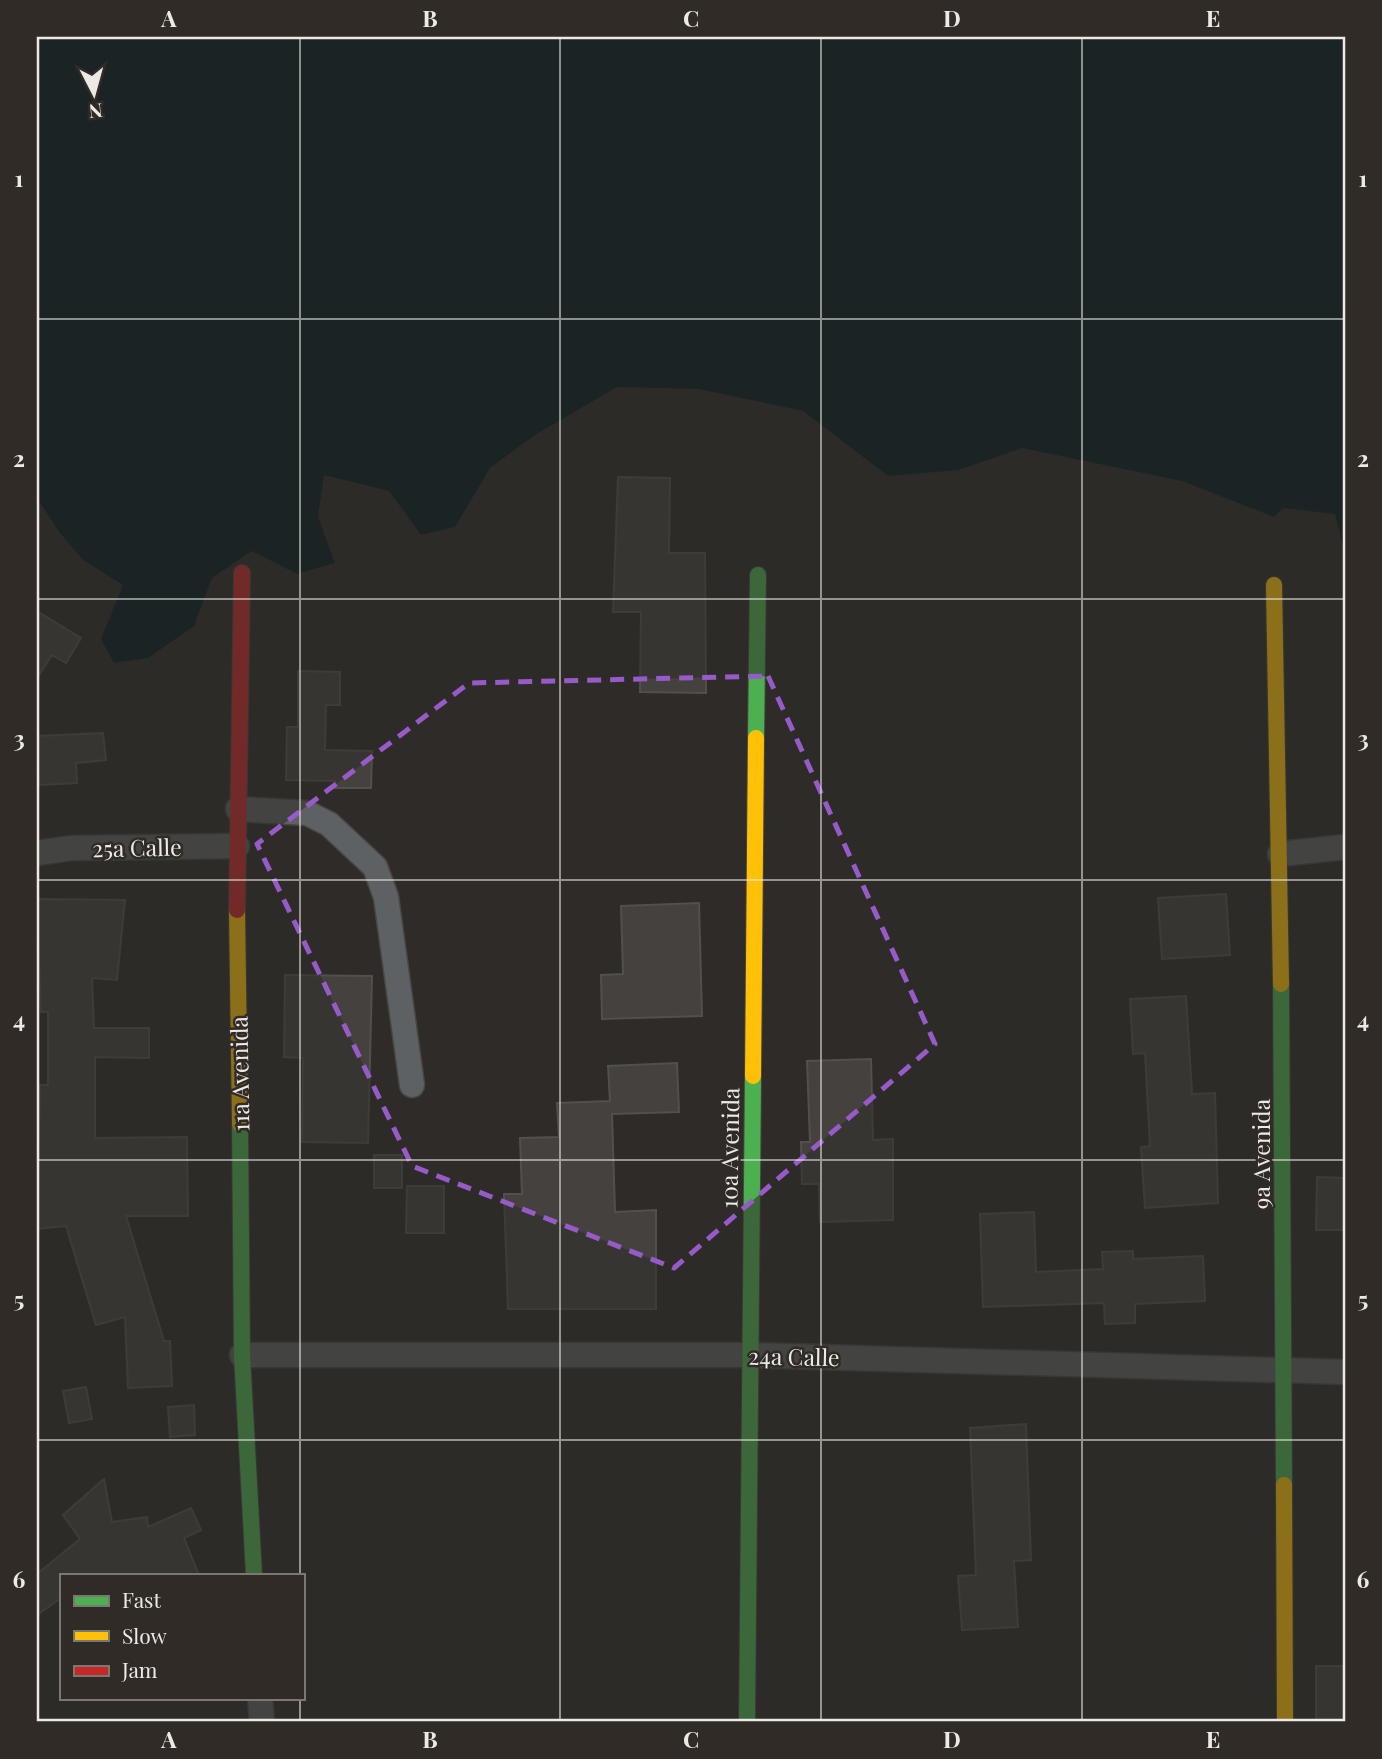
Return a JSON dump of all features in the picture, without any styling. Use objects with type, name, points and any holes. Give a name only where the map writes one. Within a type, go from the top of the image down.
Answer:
[{"type":"street","name":"11a Avenida","points":[[242,573],[237,846],[242,1355],[254,1574]]},
{"type":"street","name":"10a Avenida","points":[[747,1722],[758,575]]},
{"type":"street","name":"9a Avenida","points":[[1274,585],[1280,853],[1285,1369],[1285,1722]]},
{"type":"street","points":[[238,809],[307,813],[329,824],[375,867],[386,897],[412,1085]]},
{"type":"street","name":"25a Calle","points":[[37,853],[72,848],[237,846]]},
{"type":"street","points":[[1280,853],[1345,847]]},
{"type":"street","name":"24a Calle","points":[[242,1355],[749,1355],[1345,1372]]},
{"type":"street","points":[[260,1700],[262,1722]]},
{"type":"highlighted area","points":[[768,676],[935,1044],[674,1268],[412,1166],[257,844],[469,683]]},
{"type":"water","points":[[37,37],[1345,37],[1345,555],[1335,514],[1283,508],[1274,517],[1182,481],[1022,448],[959,470],[888,476],[803,411],[699,389],[617,387],[535,435],[490,468],[455,527],[421,535],[389,491],[324,475],[318,517],[335,563],[297,574],[252,551],[212,578],[194,626],[148,658],[114,663],[101,639],[123,585],[83,560],[60,533],[37,498]]},
{"type":"building","points":[[618,477],[670,478],[669,553],[705,553],[706,693],[640,692],[641,612],[613,612]]},
{"type":"building","points":[[37,611],[81,638],[66,663],[52,655],[37,678]]},
{"type":"building","points":[[298,671],[340,672],[340,705],[326,705],[325,750],[372,751],[371,788],[335,788],[335,781],[286,780],[287,727],[298,727]]},
{"type":"building","points":[[103,733],[106,760],[76,763],[77,783],[39,785],[37,736]]},
{"type":"building","points":[[1226,894],[1230,955],[1162,959],[1158,898]]},
{"type":"building","points":[[37,899],[125,900],[117,980],[92,978],[94,1028],[149,1028],[149,1058],[95,1057],[95,1138],[187,1137],[188,1216],[126,1216],[164,1341],[170,1341],[172,1386],[128,1388],[125,1317],[96,1325],[66,1226],[37,1229],[40,1085],[48,1085],[48,1012],[41,1012]]},
{"type":"building","points":[[699,903],[702,1016],[602,1019],[601,975],[623,974],[621,906]]},
{"type":"building","points":[[285,975],[372,976],[368,1143],[302,1142],[303,1058],[284,1057]]},
{"type":"building","points":[[1186,996],[1192,1094],[1215,1093],[1218,1203],[1145,1208],[1141,1147],[1150,1146],[1145,1053],[1133,1054],[1130,999]]},
{"type":"building","points":[[871,1059],[873,1140],[893,1139],[893,1220],[820,1222],[819,1184],[802,1184],[801,1142],[810,1142],[807,1061]]},
{"type":"building","points":[[677,1063],[679,1112],[612,1114],[615,1212],[656,1210],[656,1309],[508,1309],[504,1194],[522,1194],[520,1138],[559,1137],[557,1103],[610,1101],[608,1066]]},
{"type":"building","points":[[374,1155],[402,1155],[402,1188],[374,1188]]},
{"type":"building","points":[[1317,1177],[1345,1178],[1345,1230],[1316,1230]]},
{"type":"building","points":[[407,1186],[444,1186],[444,1233],[406,1233]]},
{"type":"building","points":[[1034,1212],[1036,1272],[1103,1269],[1102,1252],[1133,1251],[1133,1259],[1203,1256],[1205,1301],[1135,1304],[1135,1323],[1105,1324],[1104,1303],[983,1307],[980,1214]]},
{"type":"building","points":[[86,1387],[92,1419],[69,1423],[63,1391]]},
{"type":"building","points":[[194,1405],[195,1435],[170,1437],[168,1407]]},
{"type":"building","points":[[1026,1424],[1031,1560],[1014,1561],[1018,1627],[962,1630],[958,1576],[976,1575],[970,1428]]},
{"type":"building","points":[[104,1479],[112,1522],[147,1517],[148,1527],[191,1508],[201,1530],[184,1538],[199,1574],[60,1574],[60,1599],[37,1615],[37,1574],[80,1539],[63,1515]]},
{"type":"building","points":[[1316,1666],[1345,1666],[1345,1722],[1316,1722]]},
{"type":"traffic: fast","points":[[756,738],[758,575]]},
{"type":"traffic: fast","points":[[1281,984],[1284,1485]]},
{"type":"traffic: fast","points":[[747,1722],[753,1076]]},
{"type":"traffic: fast","points":[[240,1124],[242,1355],[254,1574]]},
{"type":"traffic: slow","points":[[1274,585],[1281,984]]},
{"type":"traffic: slow","points":[[753,1076],[756,738]]},
{"type":"traffic: slow","points":[[237,910],[240,1124]]},
{"type":"traffic: slow","points":[[1284,1485],[1285,1722]]},
{"type":"traffic: jam","points":[[237,910],[242,573]]}]
